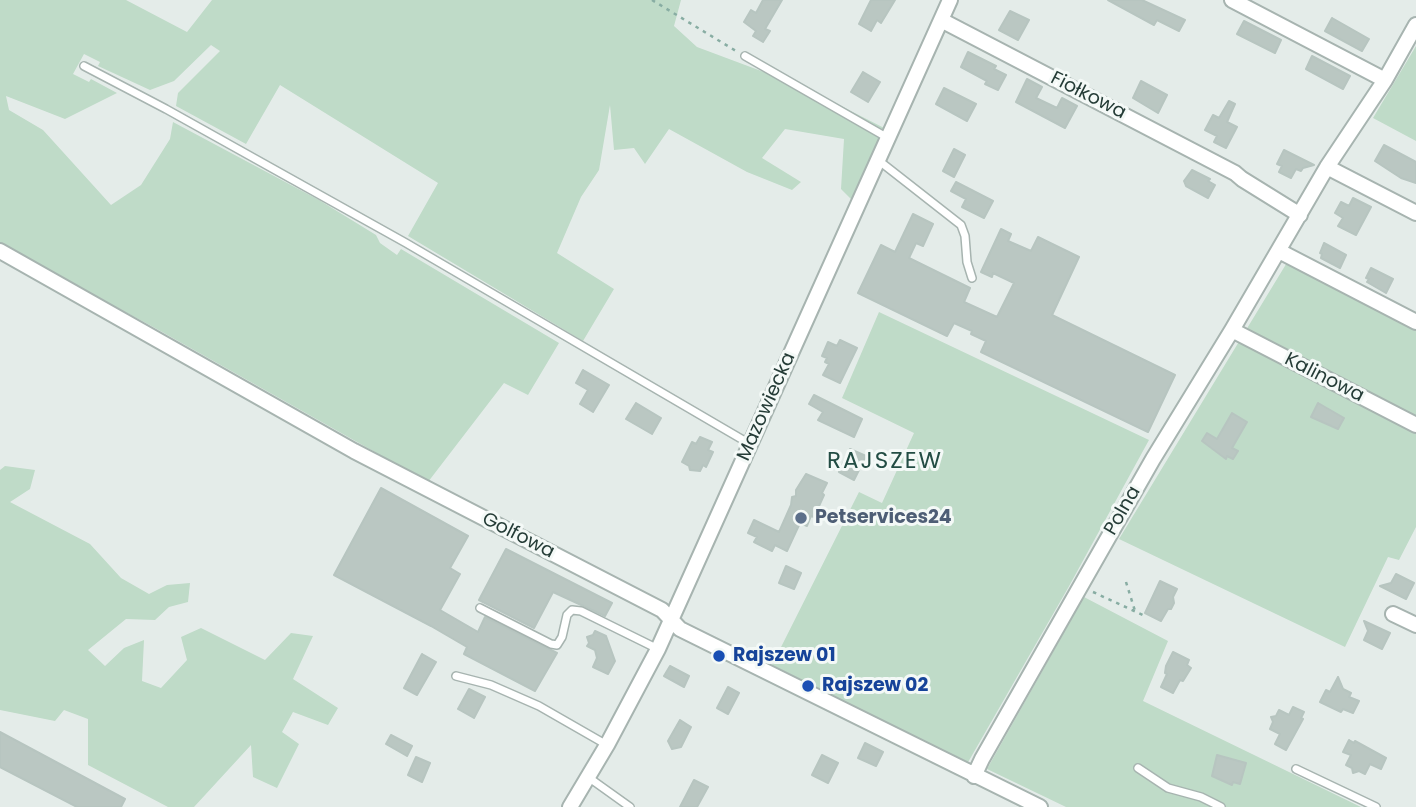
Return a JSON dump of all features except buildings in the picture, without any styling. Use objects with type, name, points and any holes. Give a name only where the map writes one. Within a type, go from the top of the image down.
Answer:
[{"type":"street","name":"Mazowiecka","points":[[570,807],[607,745],[658,649],[950,0]]},
{"type":"street","points":[[1232,0],[1385,80]]},
{"type":"street","name":"Fiołkowa","points":[[941,20],[1235,173],[1300,215]]},
{"type":"street","name":"Polna","points":[[974,776],[1080,586],[1180,415],[1327,167],[1385,80],[1416,25]]},
{"type":"street","points":[[1327,167],[1416,213]]},
{"type":"street","name":"Golfowa","points":[[0,251],[354,451],[662,610],[680,629],[1040,807]]},
{"type":"street","points":[[1279,251],[1416,322]]},
{"type":"street","name":"Kalinowa","points":[[1232,330],[1416,425]]},
{"type":"street","points":[[1393,614],[1416,625]]},
{"type":"lane","points":[[745,56],[888,138]]},
{"type":"lane","points":[[84,66],[406,243],[750,444]]},
{"type":"lane","points":[[878,160],[961,225],[972,278]]},
{"type":"lane","points":[[480,607],[551,644],[557,645],[562,637],[567,615],[572,610],[581,611],[658,649]]},
{"type":"lane","points":[[456,676],[491,685],[539,706],[607,745]]},
{"type":"lane","points":[[1138,768],[1168,788],[1201,797],[1221,807]]},
{"type":"lane","points":[[1296,769],[1376,807]]},
{"type":"lane","points":[[588,777],[630,807]]},
{"type":"path","points":[[652,0],[745,56]]},
{"type":"path","points":[[1126,582],[1136,611]]},
{"type":"path","points":[[1080,586],[1145,616]]},
{"type":"green space","points":[[0,0],[126,0],[187,32],[212,0],[681,0],[674,26],[697,47],[804,87],[888,130],[855,203],[841,189],[844,139],[785,129],[762,158],[801,182],[792,190],[747,172],[669,129],[645,164],[634,148],[614,150],[610,105],[599,170],[581,197],[557,253],[614,289],[583,341],[408,236],[438,183],[280,85],[246,144],[176,106],[178,93],[220,51],[211,45],[174,81],[150,90],[98,66],[100,62],[84,54],[73,74],[89,82],[91,79],[117,93],[65,119],[6,96],[9,110],[43,130],[111,205],[141,185],[170,139],[173,122],[319,200],[376,235],[380,243],[397,255],[401,249],[559,343],[528,395],[504,383],[428,482],[0,244]]},
{"type":"green space","points":[[1416,46],[1416,141],[1373,118]]},
{"type":"green space","points":[[1291,256],[1416,321],[1416,527],[1399,560],[1388,557],[1345,647],[1119,539]]},
{"type":"green space","points":[[879,312],[1149,440],[967,764],[772,665],[859,492],[882,503],[914,433],[842,398]]},
{"type":"green space","points":[[5,466],[35,470],[30,489],[10,502],[90,544],[121,578],[149,594],[167,585],[190,583],[188,602],[169,607],[155,620],[126,619],[88,650],[105,666],[124,648],[144,640],[142,681],[161,688],[187,660],[181,637],[201,628],[265,660],[291,633],[313,636],[293,679],[338,708],[328,725],[293,712],[282,732],[299,744],[277,788],[253,777],[251,745],[194,807],[168,807],[88,765],[88,719],[64,710],[55,721],[0,710],[0,470]]},
{"type":"green space","points":[[1084,597],[1168,641],[1143,701],[1361,807],[1066,807],[987,769]]},
{"type":"place","name":"Petservices24","points":[[801,518]]},
{"type":"place","name":"Rajszew 01","points":[[719,656]]},
{"type":"place","name":"Rajszew 02","points":[[808,686]]},
{"type":"district","name":"RAJSZEW","points":[[885,462]]}]
